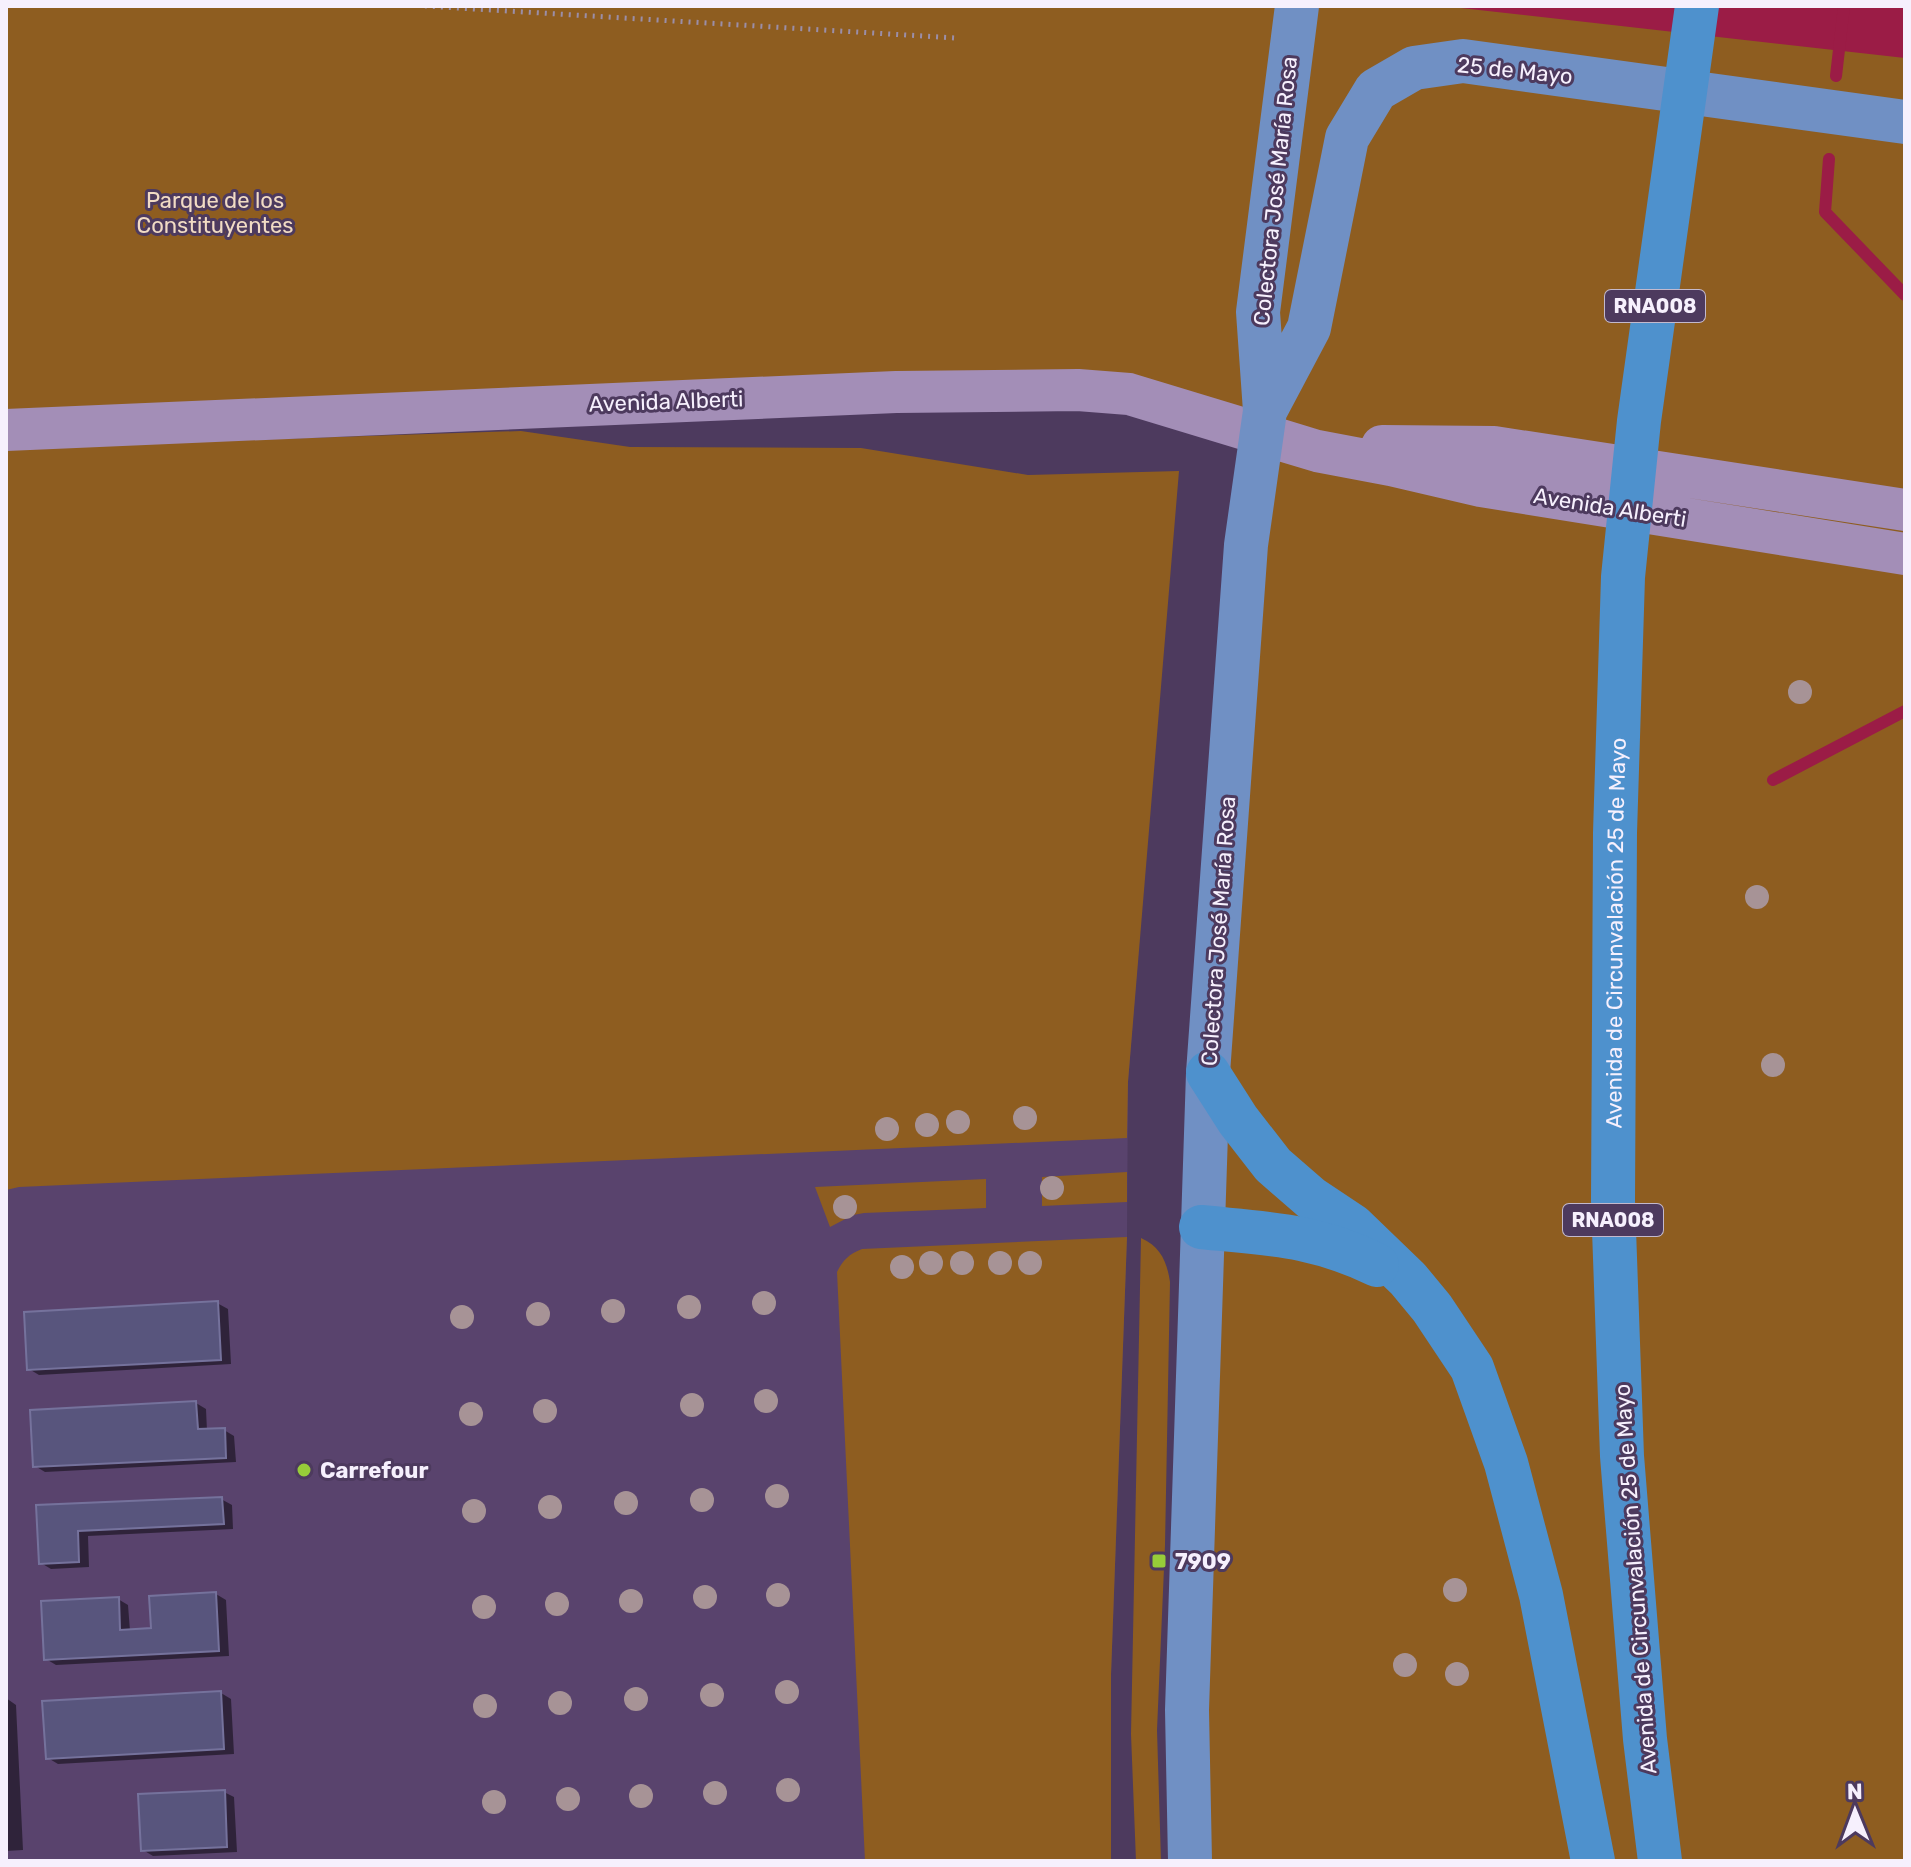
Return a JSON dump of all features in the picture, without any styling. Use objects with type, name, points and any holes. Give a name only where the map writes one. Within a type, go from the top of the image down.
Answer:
[{"type":"highway","name":"Avenida de Circunvalación 25 de Mayo","points":[[1660,1861],[1645,1739],[1622,1456],[1613,1201],[1615,833],[1623,577],[1639,421],[1697,6]]},
{"type":"highway","points":[[1208,1073],[1238,1120],[1273,1165],[1311,1198],[1353,1226],[1408,1279],[1432,1308],[1472,1368],[1506,1463],[1541,1595],[1593,1861]]},
{"type":"highway","points":[[1201,1227],[1317,1240],[1408,1279]]},
{"type":"main road","name":"Colectora José María Rosa","points":[[1190,1861],[1187,1710],[1208,1073],[1246,545],[1263,423],[1258,312],[1297,6]]},
{"type":"main road","name":"25 de Mayo","points":[[1263,423],[1309,328],[1347,138],[1376,90],[1414,68],[1463,61],[1905,122]]},
{"type":"street","name":"Avenida Alberti","points":[[6,430],[896,392],[1078,390],[1129,394],[1263,423],[1317,451],[1481,486],[1905,554]]},
{"type":"street","name":"Avenida Alberti","points":[[1317,451],[1387,445],[1494,447],[1905,510]]},
{"type":"path","points":[[425,6],[956,38]]},
{"type":"shaded area","points":[[1443,6],[1905,6],[1905,58]]},
{"type":"shaded area","points":[[1171,543],[1128,1082],[1127,1237],[1111,1675],[1111,1861],[6,1861],[6,601]]},
{"type":"green space","name":"Parque de los Constituyentes","points":[[6,6],[1905,6],[1905,1861],[1190,1861],[1260,435],[1129,394],[6,430]]},
{"type":"green space","points":[[521,431],[630,447],[861,448],[1028,475],[1179,471],[1128,1082],[1127,1138],[6,1190],[6,448]]},
{"type":"green space","points":[[1127,1172],[1127,1202],[1042,1206],[1042,1177]]},
{"type":"green space","points":[[986,1179],[986,1208],[864,1213],[830,1227],[815,1187]]},
{"type":"green space","points":[[1127,1237],[1111,1675],[1111,1861],[865,1861],[837,1272],[847,1258],[862,1249]]},
{"type":"green space","points":[[1141,1238],[1162,1256],[1170,1282],[1165,1545],[1157,1730],[1161,1861],[1136,1861],[1131,1734]]},
{"type":"building","points":[[218,1301],[221,1360],[27,1370],[24,1312]]},
{"type":"building","points":[[196,1401],[198,1429],[225,1428],[226,1458],[33,1467],[30,1410]]},
{"type":"building","points":[[222,1497],[224,1524],[78,1531],[79,1562],[39,1564],[36,1505]]},
{"type":"building","points":[[216,1592],[219,1651],[44,1660],[41,1601],[119,1597],[120,1630],[151,1628],[149,1596]]},
{"type":"building","points":[[221,1691],[224,1749],[46,1759],[42,1701]]},
{"type":"building","points":[[225,1790],[227,1847],[141,1851],[138,1794]]},
{"type":"waterway","points":[[1836,76],[1844,6]]},
{"type":"waterway","points":[[1829,159],[1825,212],[1905,295]]},
{"type":"waterway","points":[[1773,780],[1905,711]]},
{"type":"place","name":"Carrefour","points":[[304,1470]]},
{"type":"place","name":"7909","points":[[1159,1561]]}]
